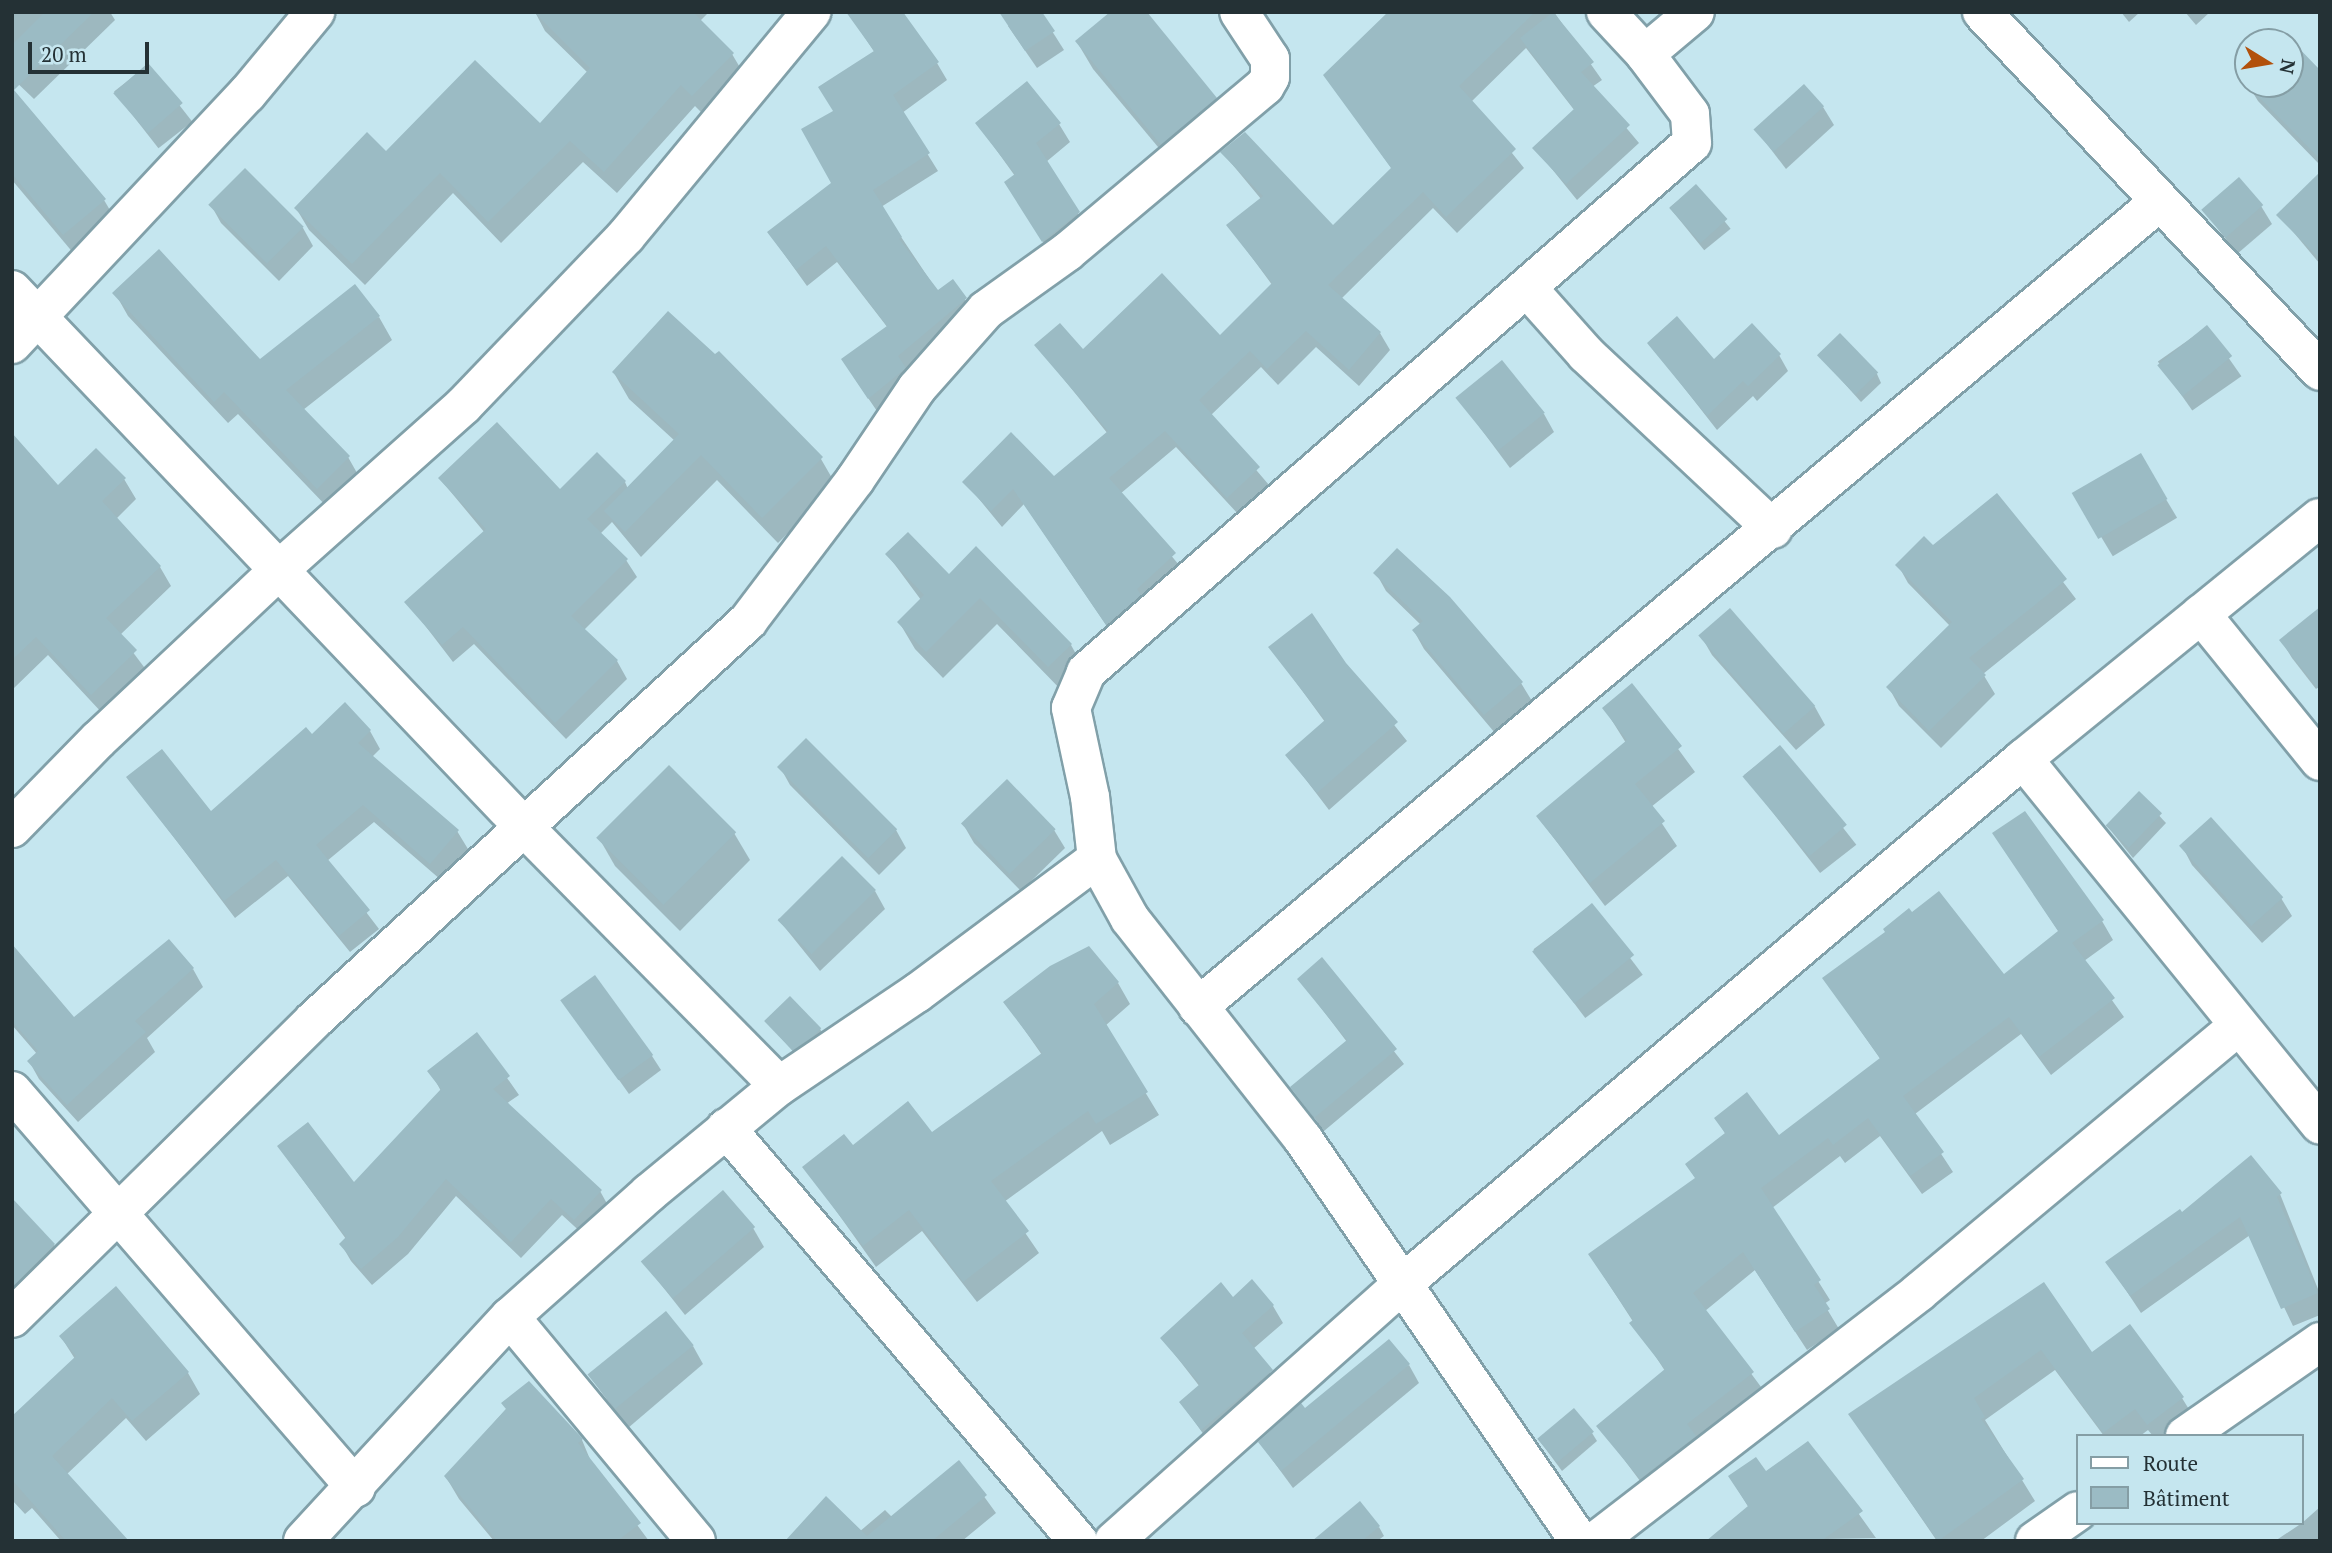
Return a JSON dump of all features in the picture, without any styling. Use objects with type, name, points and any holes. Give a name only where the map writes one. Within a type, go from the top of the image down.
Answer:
[{"type":"street","points":[[12,344],[40,318],[247,94],[315,12]]},
{"type":"street","points":[[12,1318],[314,1020],[522,825],[748,621],[855,480],[917,388],[986,310],[1067,252],[1265,86],[1270,77],[1270,59],[1239,12]]},
{"type":"street","points":[[1579,1541],[1303,1139],[1130,919],[1097,859],[1090,797],[1071,708],[1086,672],[1291,489],[1529,290],[1692,143],[1690,114],[1645,54],[1606,12]]},
{"type":"street","points":[[1645,54],[1695,12]]},
{"type":"street","points":[[1982,12],[2320,371]]},
{"type":"street","points":[[12,828],[98,740],[280,569],[464,405],[626,236],[809,14]]},
{"type":"street","points":[[1198,1007],[1773,529],[2159,202]]},
{"type":"street","points":[[12,290],[522,825],[779,1087]]},
{"type":"street","points":[[1529,290],[1586,354],[1773,529]]},
{"type":"street","points":[[1114,1541],[1401,1285],[2023,759],[2320,518]]},
{"type":"street","points":[[2201,614],[2320,761]]},
{"type":"street","points":[[2023,759],[2320,1125]]},
{"type":"street","points":[[309,1538],[356,1488],[432,1397],[510,1317],[726,1128],[779,1087],[917,993],[1097,859]]},
{"type":"street","points":[[1596,1541],[1919,1292],[2238,1026]]},
{"type":"street","points":[[12,1091],[356,1488]]},
{"type":"street","points":[[726,1128],[1078,1541]]},
{"type":"street","points":[[510,1317],[696,1541]]},
{"type":"street","points":[[2188,1434],[2320,1342]]},
{"type":"street","points":[[2035,1541],[2076,1512]]},
{"type":"building","points":[[45,12],[94,12],[14,90],[106,199],[63,235],[12,174],[12,45]]},
{"type":"building","points":[[534,12],[693,12],[734,53],[692,96],[681,85],[604,172],[570,141],[488,222],[440,173],[352,264],[294,208],[367,132],[386,151],[475,60],[540,123],[590,68]]},
{"type":"building","points":[[846,12],[903,12],[939,62],[893,95],[930,153],[873,190],[902,237],[899,239],[938,290],[953,279],[967,298],[898,356],[906,368],[868,399],[841,359],[887,326],[826,246],[796,270],[767,232],[831,183],[801,129],[833,111],[818,87],[874,51]]},
{"type":"building","points":[[999,12],[1042,12],[1055,31],[1025,51]]},
{"type":"building","points":[[1110,12],[1147,12],[1217,98],[1161,145],[1075,41]]},
{"type":"building","points":[[1388,12],[1535,12],[1459,86],[1516,149],[1446,217],[1423,192],[1328,285],[1381,332],[1349,370],[1306,331],[1267,369],[1250,351],[1199,400],[1260,467],[1227,498],[1165,431],[1109,478],[1176,553],[1137,589],[1141,595],[1106,625],[1013,489],[991,511],[962,482],[1011,432],[1054,476],[1108,431],[1034,345],[1060,323],[1083,349],[1162,273],[1220,335],[1272,283],[1226,225],[1263,196],[1220,152],[1245,132],[1333,225],[1391,168],[1323,75]]},
{"type":"building","points":[[1553,12],[1594,62],[1581,72],[1630,125],[1566,184],[1532,148],[1574,109],[1520,38]]},
{"type":"building","points":[[2304,53],[2320,70],[2320,159],[2260,98],[2304,98]]},
{"type":"building","points":[[148,63],[183,103],[148,133],[113,93]]},
{"type":"building","points":[[1027,81],[1061,123],[1036,143],[1080,212],[1042,242],[1004,182],[1015,174],[975,123]]},
{"type":"building","points":[[1804,84],[1824,106],[1774,152],[1753,130]]},
{"type":"building","points":[[245,168],[304,227],[267,263],[208,205]]},
{"type":"building","points":[[2320,172],[2320,259],[2276,215]]},
{"type":"building","points":[[2239,177],[2263,205],[2226,238],[2201,210]]},
{"type":"building","points":[[1696,184],[1727,219],[1701,243],[1669,208]]},
{"type":"building","points":[[159,249],[260,359],[355,284],[380,316],[286,390],[350,456],[317,489],[224,392],[214,402],[112,293]]},
{"type":"building","points":[[668,311],[715,354],[719,351],[823,457],[762,518],[701,455],[625,532],[604,511],[679,434],[612,372]]},
{"type":"building","points":[[1677,316],[1714,359],[1752,323],[1781,354],[1748,386],[1743,381],[1707,416],[1647,343]]},
{"type":"building","points":[[2207,325],[2232,356],[2182,396],[2157,365]]},
{"type":"building","points":[[1840,333],[1878,373],[1855,395],[1817,355]]},
{"type":"building","points":[[1502,360],[1545,413],[1498,451],[1455,398]]},
{"type":"building","points":[[497,422],[560,489],[597,452],[626,481],[587,519],[628,559],[571,616],[618,660],[555,723],[463,627],[442,645],[404,602],[486,529],[438,478]]},
{"type":"building","points":[[12,433],[58,485],[96,448],[126,478],[102,501],[161,566],[106,618],[137,650],[91,695],[36,637],[12,660]]},
{"type":"building","points":[[2141,453],[2168,499],[2098,539],[2072,493]]},
{"type":"building","points":[[1997,493],[2067,579],[1969,658],[1986,675],[1929,731],[1886,687],[1952,622],[1895,565],[1924,536],[1933,545]]},
{"type":"building","points":[[908,532],[949,574],[976,546],[1072,644],[1048,667],[980,598],[926,652],[897,622],[924,595],[885,554]]},
{"type":"building","points":[[1397,548],[1450,597],[1523,682],[1484,715],[1412,630],[1423,621],[1373,573]]},
{"type":"building","points":[[2320,607],[2320,691],[2279,640]]},
{"type":"building","points":[[1730,608],[1815,706],[1784,734],[1698,636]]},
{"type":"building","points":[[1312,613],[1346,663],[1398,722],[1317,793],[1285,755],[1325,720],[1268,647]]},
{"type":"building","points":[[1632,683],[1682,746],[1635,784],[1665,821],[1590,883],[1536,816],[1627,740],[1602,708]]},
{"type":"building","points":[[345,702],[371,730],[358,743],[459,830],[430,864],[363,805],[316,845],[370,910],[339,936],[276,860],[224,901],[126,777],[162,749],[211,811],[306,727],[312,734]]},
{"type":"building","points":[[806,738],[897,829],[868,858],[777,767]]},
{"type":"building","points":[[1780,745],[1847,825],[1809,856],[1742,776]]},
{"type":"building","points":[[669,765],[736,832],[663,905],[596,838]]},
{"type":"building","points":[[1007,779],[1056,829],[1010,874],[961,823]]},
{"type":"building","points":[[2139,791],[2162,813],[2129,848],[2106,826]]},
{"type":"building","points":[[2025,811],[2104,920],[2072,943],[2115,998],[2039,1057],[2009,1017],[1903,1096],[1944,1152],[1910,1176],[1868,1118],[1833,1145],[1828,1138],[1761,1188],[1821,1280],[1814,1285],[1830,1309],[1795,1332],[1743,1252],[1693,1293],[1754,1372],[1687,1424],[1696,1436],[1640,1479],[1596,1426],[1665,1369],[1629,1323],[1633,1320],[1588,1254],[1695,1178],[1685,1164],[1725,1133],[1714,1118],[1747,1092],[1779,1135],[1880,1058],[1822,978],[1885,932],[1883,929],[1909,908],[1912,912],[1939,891],[2004,974],[2058,931],[1992,833]]},
{"type":"building","points":[[2211,817],[2283,897],[2251,926],[2179,846]]},
{"type":"building","points":[[842,856],[876,890],[812,954],[778,920]]},
{"type":"building","points":[[1592,903],[1634,955],[1574,1004],[1532,951]]},
{"type":"building","points":[[169,939],[194,968],[135,1021],[146,1032],[67,1105],[27,1061],[38,1051],[12,1021],[12,944],[74,1017]]},
{"type":"building","points":[[1089,946],[1119,982],[1094,1004],[1148,1092],[1096,1124],[1088,1111],[991,1181],[1029,1231],[963,1282],[909,1210],[863,1246],[802,1167],[844,1134],[853,1145],[908,1101],[932,1132],[1042,1053],[1003,1002],[1050,966]]},
{"type":"building","points":[[1322,957],[1397,1049],[1314,1118],[1290,1087],[1347,1040],[1297,979]]},
{"type":"building","points":[[595,975],[653,1055],[618,1080],[560,1000]]},
{"type":"building","points":[[790,996],[821,1028],[795,1053],[764,1021]]},
{"type":"building","points":[[477,1032],[510,1076],[493,1089],[602,1190],[574,1220],[551,1199],[511,1242],[446,1179],[398,1237],[361,1269],[339,1244],[346,1237],[277,1146],[308,1122],[354,1182],[441,1089],[427,1071]]},
{"type":"building","points":[[2251,1155],[2282,1193],[2277,1197],[2318,1293],[2281,1309],[2240,1217],[2130,1296],[2105,1262],[2180,1209],[2182,1212]]},
{"type":"building","points":[[723,1190],[755,1227],[673,1298],[641,1262]]},
{"type":"building","points":[[12,1198],[55,1244],[12,1287]]},
{"type":"building","points":[[1252,1279],[1274,1305],[1242,1333],[1273,1370],[1201,1430],[1179,1402],[1200,1384],[1160,1338],[1221,1282],[1233,1297]]},
{"type":"building","points":[[2044,1282],[2092,1352],[2130,1324],[2184,1397],[2147,1425],[2135,1409],[2103,1433],[2041,1350],[1974,1398],[1985,1417],[1981,1419],[2024,1479],[1938,1541],[1848,1414]]},
{"type":"building","points":[[116,1286],[189,1372],[132,1421],[112,1398],[52,1456],[129,1541],[66,1541],[12,1480],[12,1416],[76,1356],[59,1336]]},
{"type":"building","points":[[666,1311],[694,1345],[615,1409],[588,1375]]},
{"type":"building","points":[[1389,1339],[1410,1364],[1281,1471],[1258,1442],[1301,1403],[1305,1408]]},
{"type":"building","points":[[529,1381],[583,1439],[578,1443],[641,1523],[617,1541],[497,1541],[444,1476],[506,1409],[501,1403]]},
{"type":"building","points":[[1574,1408],[1594,1432],[1557,1463],[1537,1439]]},
{"type":"building","points":[[1808,1441],[1863,1511],[1821,1541],[1706,1541],[1748,1506],[1728,1476],[1756,1457],[1766,1471]]},
{"type":"building","points":[[959,1460],[987,1495],[932,1541],[785,1541],[826,1496],[867,1536]]},
{"type":"building","points":[[1360,1501],[1380,1526],[1362,1541],[1312,1541]]}]
